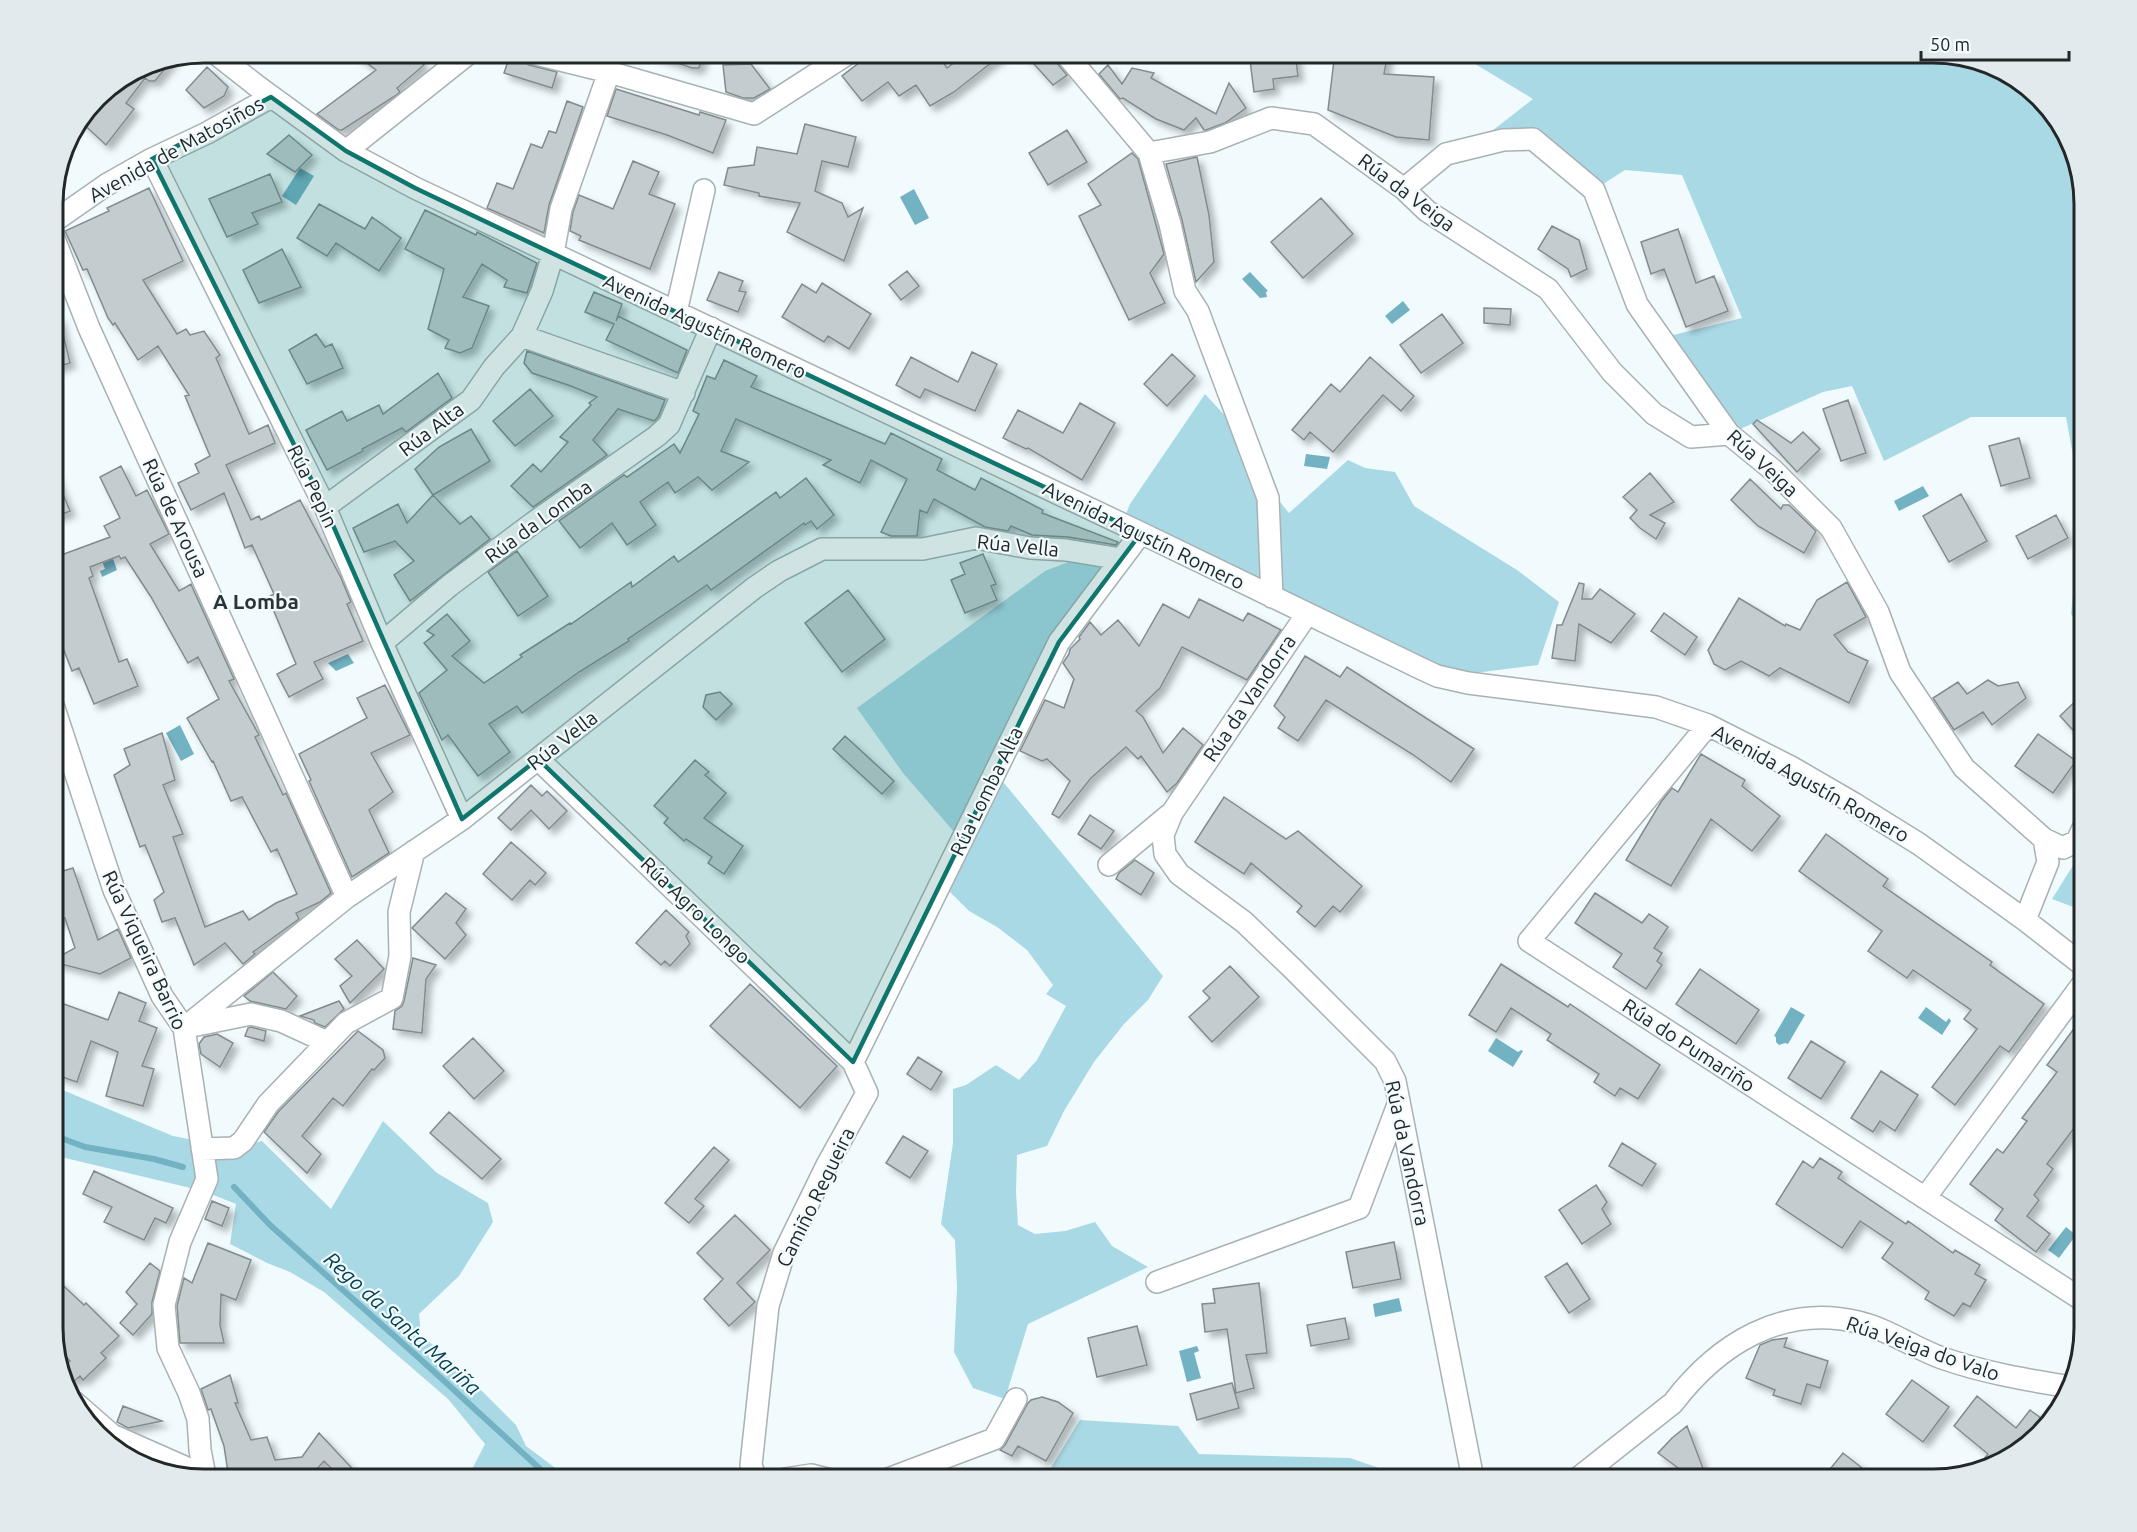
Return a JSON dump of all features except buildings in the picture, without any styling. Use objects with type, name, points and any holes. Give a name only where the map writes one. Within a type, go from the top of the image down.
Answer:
[{"type":"street","name":"Avenida Agustín Romero","points":[[229,63],[271,97],[346,151],[416,188],[1437,676],[1490,686],[1656,707],[1708,725],[1791,767],[1919,844],[2074,958]]},
{"type":"street","points":[[346,151],[455,63]]},
{"type":"street","points":[[574,63],[754,114],[832,63]]},
{"type":"street","points":[[1074,63],[1149,153],[1170,224],[1185,291],[1198,311],[1268,498],[1272,597]]},
{"type":"street","points":[[609,72],[561,209],[553,254],[542,291],[522,336],[684,393]]},
{"type":"street","name":"Avenida de Matosiños","points":[[63,215],[106,185],[271,97]]},
{"type":"street","name":"Rúa da Veiga","points":[[1149,153],[1210,142],[1271,118],[1314,124],[1404,189],[1427,211],[1548,289],[1612,372],[1654,414],[1691,437],[1729,434]]},
{"type":"street","name":"Rúa Veiga","points":[[1404,189],[1446,154],[1503,140],[1533,139],[1593,190],[1637,304],[1729,434],[1773,470],[1831,528],[1878,612],[1900,672],[1964,768],[2044,839],[2074,852]]},
{"type":"street","name":"Rúa Pepin","points":[[152,159],[324,507],[382,643],[462,819]]},
{"type":"street","points":[[676,312],[705,190]]},
{"type":"street","name":"Rúa de Arousa","points":[[63,262],[89,328],[347,897]]},
{"type":"street","name":"Rúa da Lomba","points":[[382,643],[449,586],[657,436],[669,424],[711,328]]},
{"type":"street","name":"Rúa Alta","points":[[324,507],[471,400],[494,367],[522,336]]},
{"type":"street","name":"Rúa Lomba Alta","points":[[853,1062],[1059,642],[1141,533]]},
{"type":"street","name":"Rúa Vella","points":[[184,1028],[347,897],[462,819],[754,588],[779,571],[822,549],[923,549],[976,537],[1030,548],[1066,550],[1121,559]]},
{"type":"street","name":"Rúa da Vandorra","points":[[1306,614],[1172,813],[1162,834],[1165,854],[1179,874],[1244,922],[1385,1061],[1395,1081],[1471,1469]]},
{"type":"street","name":"Rúa do Pumariño","points":[[1708,725],[1529,941],[2074,1294]]},
{"type":"street","name":"Rúa Viqueira Barrio","points":[[63,735],[114,890],[162,996],[184,1028],[207,1179],[180,1242],[164,1305],[168,1348],[189,1392],[198,1419],[204,1469]]},
{"type":"street","name":"Rúa Agro Longo","points":[[538,759],[853,1062]]},
{"type":"street","name":"Rúa da Vandorra","points":[[1109,865],[1172,813]]},
{"type":"street","points":[[2025,920],[2048,862],[2044,839]]},
{"type":"street","points":[[2063,848],[2074,842]]},
{"type":"street","points":[[202,1149],[234,1148],[243,1141],[268,1104],[346,1023],[392,998],[400,956],[399,912],[414,851]]},
{"type":"street","points":[[1925,1198],[2074,997]]},
{"type":"street","points":[[184,1028],[251,1014],[281,1021],[327,1042]]},
{"type":"street","name":"Camiño Regueira","points":[[752,1469],[751,1465],[768,1306],[784,1254],[827,1165],[867,1093],[853,1062]]},
{"type":"street","points":[[1157,1282],[1359,1208],[1399,1101]]},
{"type":"street","name":"Rúa Veiga do Valo","points":[[1590,1469],[1673,1403],[1683,1390],[1728,1348],[1747,1335],[1789,1321],[1836,1318],[1860,1322],[1971,1368],[2013,1378],[2062,1386]]},
{"type":"street","points":[[914,1469],[994,1439],[1016,1399]]},
{"type":"street","points":[[123,1443],[179,1467]]},
{"type":"highlighted area","points":[[271,97],[346,151],[415,188],[1141,533],[1059,642],[853,1062],[538,759],[462,819],[325,507],[152,159]]},
{"type":"shaded area","points":[[1474,63],[1943,63],[1979,70],[2019,92],[2045,118],[2060,141],[2067,158],[2074,194],[2074,461],[2066,417],[1971,417],[1884,461],[1852,386],[1823,392],[1729,434],[1665,337],[1742,318],[1682,175],[1625,170],[1594,190],[1533,139],[1470,148],[1533,99]]},
{"type":"shaded area","points":[[300,168],[314,176],[296,205],[282,196]]},
{"type":"shaded area","points":[[914,189],[929,218],[915,225],[900,197]]},
{"type":"shaded area","points":[[1250,272],[1268,291],[1266,292],[1267,297],[1260,298],[1242,279]]},
{"type":"shaded area","points":[[1403,301],[1410,310],[1392,324],[1385,316]]},
{"type":"shaded area","points":[[1205,394],[1230,421],[1262,480],[1289,513],[1348,460],[1365,468],[1395,472],[1414,506],[1517,570],[1559,602],[1538,665],[1443,677],[1122,524],[1130,504]]},
{"type":"shaded area","points":[[1306,454],[1330,457],[1327,469],[1304,466]]},
{"type":"shaded area","points":[[1923,486],[1929,496],[1899,511],[1894,501]]},
{"type":"shaded area","points":[[1113,540],[1130,548],[1059,642],[995,772],[1163,976],[1148,1000],[1124,1024],[1094,1062],[1064,1111],[1047,1146],[1017,1155],[1018,1225],[1035,1234],[1065,1231],[1095,1222],[1112,1246],[1148,1267],[1028,1324],[1005,1399],[973,1388],[954,1352],[957,1288],[955,1240],[941,1224],[953,1143],[953,1089],[966,1085],[996,1065],[1019,1080],[1037,1060],[1066,1006],[1046,994],[1053,985],[1027,950],[997,927],[969,911],[941,883],[962,841],[903,773],[857,708],[1045,571],[1110,546]]},
{"type":"shaded area","points":[[109,547],[117,570],[102,577],[100,571],[105,569],[98,551]]},
{"type":"shaded area","points":[[2074,584],[2074,619],[2071,614]]},
{"type":"shaded area","points":[[348,654],[354,663],[336,671],[328,663]]},
{"type":"shaded area","points":[[180,725],[194,754],[181,761],[166,733]]},
{"type":"shaded area","points":[[2074,864],[2074,907],[2052,899]]},
{"type":"shaded area","points":[[1791,1007],[1805,1015],[1788,1044],[1779,1045],[1774,1036]]},
{"type":"shaded area","points":[[1926,1007],[1946,1022],[1949,1018],[1951,1021],[1942,1035],[1918,1018]]},
{"type":"shaded area","points":[[1496,1038],[1518,1052],[1523,1051],[1513,1067],[1488,1051]]},
{"type":"shaded area","points":[[63,1090],[173,1136],[234,1148],[262,1141],[331,1209],[383,1121],[437,1173],[488,1203],[493,1222],[459,1276],[419,1314],[421,1335],[458,1367],[516,1425],[526,1446],[557,1469],[472,1469],[485,1444],[448,1399],[324,1292],[290,1272],[230,1244],[236,1204],[203,1191],[63,1157]]},
{"type":"shaded area","points":[[2066,1227],[2074,1233],[2074,1238],[2059,1258],[2048,1250]]},
{"type":"shaded area","points":[[1399,1298],[1402,1311],[1375,1317],[1373,1304]]},
{"type":"shaded area","points":[[1197,1346],[1199,1351],[1194,1353],[1201,1378],[1187,1382],[1179,1351]]},
{"type":"shaded area","points":[[1080,1420],[1178,1426],[1199,1454],[1350,1458],[1382,1469],[1050,1469]]},
{"type":"waterway","name":"Rego da Santa Mariña","points":[[63,1139],[85,1147],[154,1159],[183,1167]]},
{"type":"waterway","name":"Rego da Santa Mariña","points":[[234,1187],[270,1225],[540,1469]]},
{"type":"district","name":"A Lomba","points":[[256,601]]}]
